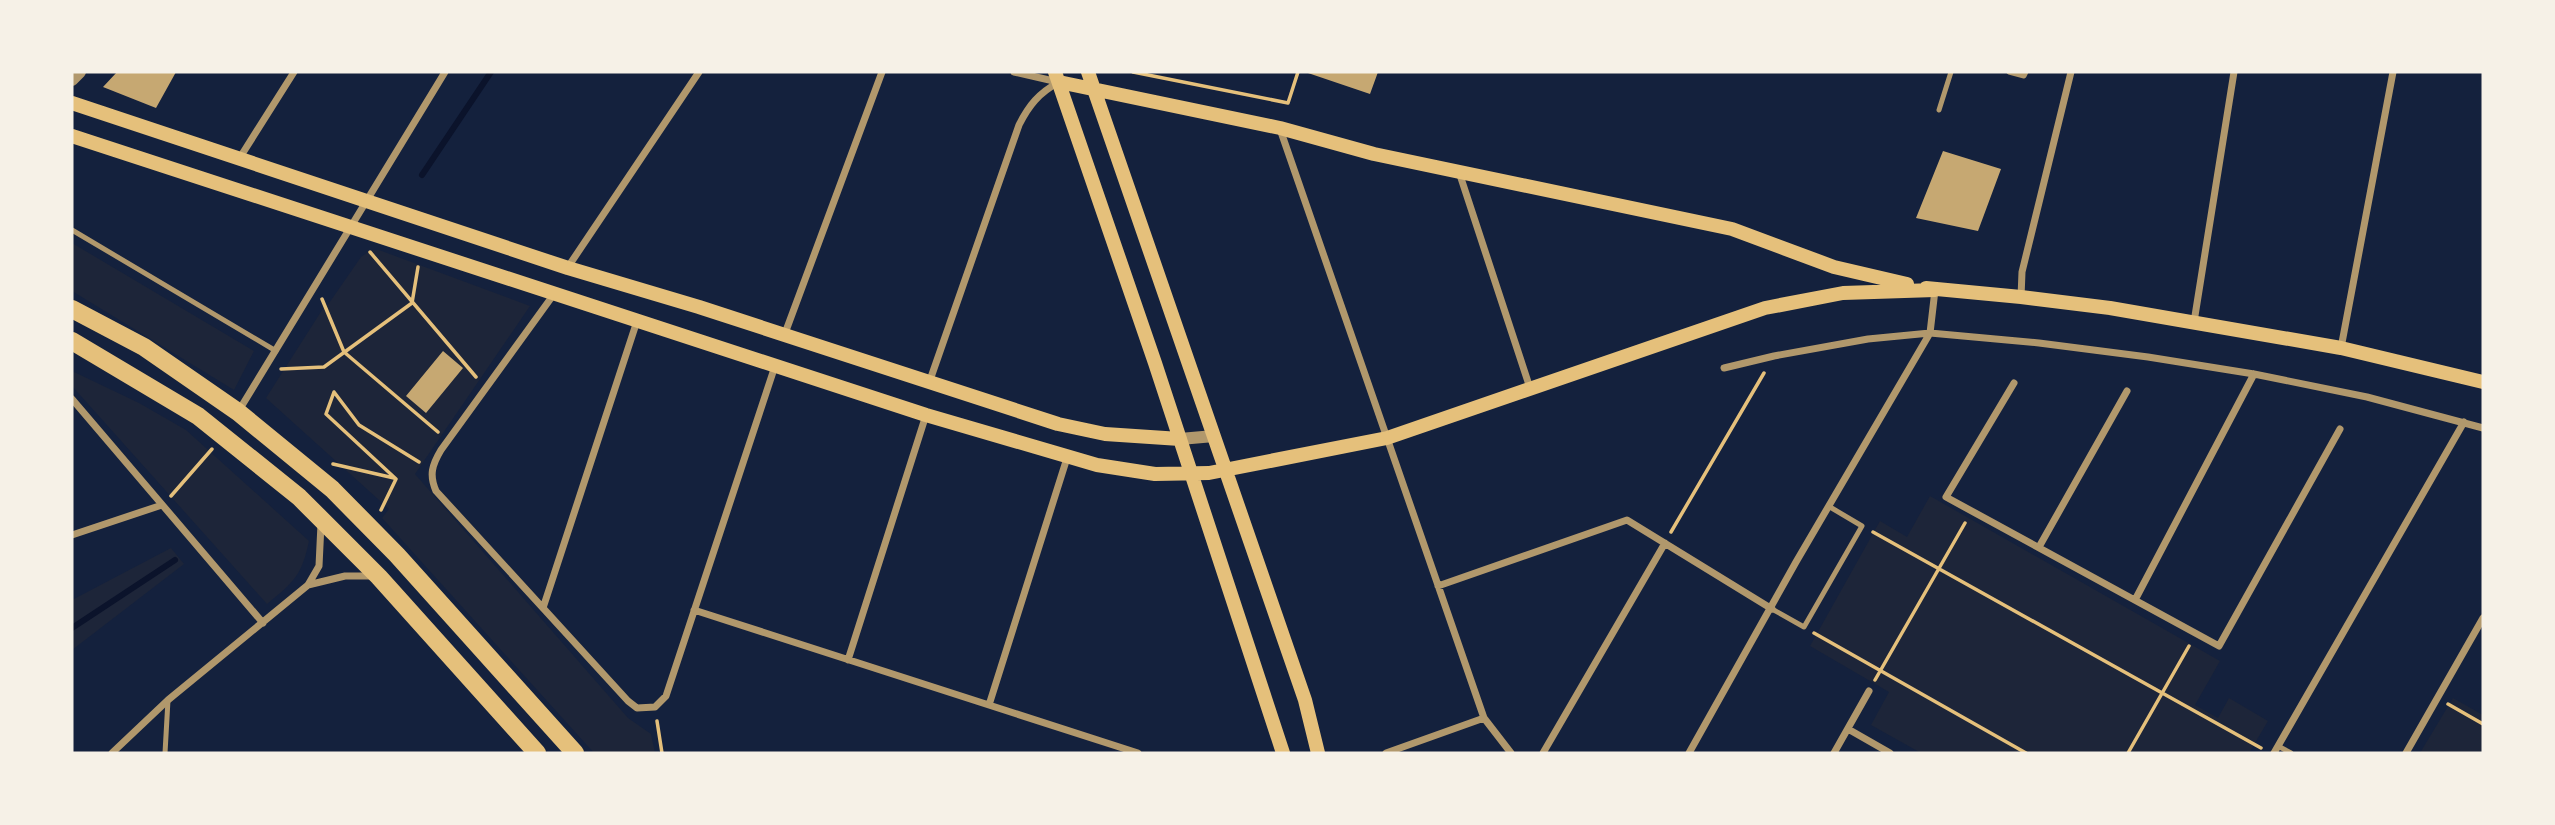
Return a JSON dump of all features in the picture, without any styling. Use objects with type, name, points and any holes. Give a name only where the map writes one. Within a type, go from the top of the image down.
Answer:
[{"type":"main road","points":[[1088,72],[1305,700],[1318,753]]},
{"type":"main road","points":[[1057,77],[1094,89],[1280,128],[1363,151],[1732,229],[1834,267],[1935,290]]},
{"type":"main road","points":[[1057,77],[1283,753]]},
{"type":"main road","points":[[72,103],[366,202],[929,384],[1082,429],[1132,437],[1180,439]]},
{"type":"main road","points":[[72,136],[926,415],[1067,458],[1127,471],[1164,475],[1192,475],[1225,470],[1387,438],[1765,308],[1843,293],[1935,290],[2110,308],[2341,348],[2483,382]]},
{"type":"main road","points":[[72,309],[144,347],[238,412],[332,489],[366,522],[575,753]]},
{"type":"main road","points":[[72,341],[152,386],[223,435],[320,516],[379,576],[537,753]]},
{"type":"street","points":[[72,80],[80,72]]},
{"type":"street","points":[[239,159],[294,72]]},
{"type":"street","points":[[238,412],[444,72]]},
{"type":"street","points":[[568,268],[699,72]]},
{"type":"street","points":[[784,336],[882,72]]},
{"type":"street","points":[[1014,72],[1057,77]]},
{"type":"street","points":[[2021,297],[2022,272],[2071,72]]},
{"type":"street","points":[[2194,323],[2234,72]]},
{"type":"street","points":[[2341,348],[2393,72]]},
{"type":"street","points":[[929,384],[1019,125],[1032,101],[1057,77]]},
{"type":"street","points":[[1280,128],[1484,718],[1511,753]]},
{"type":"street","points":[[1459,172],[1530,388]]},
{"type":"street","points":[[1689,753],[1796,562],[1930,333],[1935,290]]},
{"type":"street","points":[[554,294],[448,440],[431,469],[431,480],[436,491],[637,708],[655,707],[666,696],[775,366]]},
{"type":"street","points":[[543,608],[637,321]]},
{"type":"street","points":[[1724,368],[1868,339],[1930,333],[2120,353],[2254,374],[2367,397],[2483,428]]},
{"type":"street","points":[[2135,600],[2254,374]]},
{"type":"street","points":[[2014,383],[1946,497],[2219,646],[2340,429]]},
{"type":"street","points":[[2039,547],[2127,391]]},
{"type":"street","points":[[72,399],[262,623]]},
{"type":"street","points":[[848,660],[926,415]]},
{"type":"street","points":[[2274,751],[2465,422]]},
{"type":"street","points":[[1180,439],[1214,436]]},
{"type":"street","points":[[989,705],[1067,458]]},
{"type":"street","points":[[72,535],[162,505]]},
{"type":"street","points":[[112,753],[169,700],[307,585],[319,566],[320,516]]},
{"type":"street","points":[[1438,586],[1627,520],[1772,609]]},
{"type":"street","points":[[1543,753],[1665,543]]},
{"type":"street","points":[[307,585],[345,576],[379,576]]},
{"type":"street","points":[[694,610],[1138,753]]},
{"type":"street","points":[[2406,753],[2483,618]]},
{"type":"street","points":[[1834,753],[1868,691]]},
{"type":"street","points":[[1386,753],[1484,718]]},
{"type":"street","points":[[1848,729],[1890,753]]},
{"type":"lane","points":[[1939,110],[1951,72]]},
{"type":"lane","points":[[2009,72],[2024,76],[2026,72]]},
{"type":"lane","points":[[72,230],[276,351]]},
{"type":"lane","points":[[1772,609],[1804,627],[1862,526],[1830,507]]},
{"type":"lane","points":[[165,753],[169,700]]},
{"type":"lane","points":[[2274,751],[2291,753]]},
{"type":"path","points":[[1133,72],[1288,103],[1298,72]]},
{"type":"path","points":[[364,245],[486,389]]},
{"type":"path","points":[[265,368],[299,370],[324,367],[412,303],[419,259]]},
{"type":"path","points":[[316,284],[345,352],[448,440]]},
{"type":"path","points":[[1665,543],[1773,356]]},
{"type":"path","points":[[396,479],[327,414],[334,393],[359,425],[431,469]]},
{"type":"path","points":[[162,505],[223,435]]},
{"type":"path","points":[[331,464],[396,479]]},
{"type":"path","points":[[381,510],[396,479]]},
{"type":"path","points":[[1868,691],[1972,511]]},
{"type":"path","points":[[1862,526],[2162,693],[2274,751]]},
{"type":"path","points":[[1804,627],[2026,753]]},
{"type":"path","points":[[2127,753],[2196,633]]},
{"type":"path","points":[[2437,698],[2483,724]]},
{"type":"path","points":[[655,707],[663,753]]},
{"type":"shaded area","points":[[72,243],[254,351],[234,390],[72,291]]},
{"type":"shaded area","points":[[371,250],[379,250],[530,306],[415,474],[628,718],[651,734],[655,753],[594,753],[382,518],[389,509],[266,398],[324,307],[325,309],[361,257]]},
{"type":"shaded area","points":[[72,371],[139,403],[186,430],[309,541],[296,577],[267,604],[72,386]]},
{"type":"shaded area","points":[[1930,496],[2220,661],[2195,705],[2218,718],[2229,698],[2268,721],[2249,753],[1921,753],[1871,725],[1889,692],[1810,646],[1880,521],[1907,537]]},
{"type":"shaded area","points":[[171,548],[184,564],[72,650],[72,600]]},
{"type":"shaded area","points":[[2453,698],[2483,715],[2483,753],[2420,753]]},
{"type":"building","points":[[117,72],[176,72],[156,108],[103,87]]},
{"type":"building","points":[[1305,72],[1378,72],[1370,94]]},
{"type":"building","points":[[1943,151],[2001,169],[1978,231],[1916,218]]},
{"type":"building","points":[[443,351],[463,368],[426,413],[406,396]]},
{"type":"waterway","points":[[422,175],[491,72]]},
{"type":"waterway","points":[[72,628],[175,560]]}]
